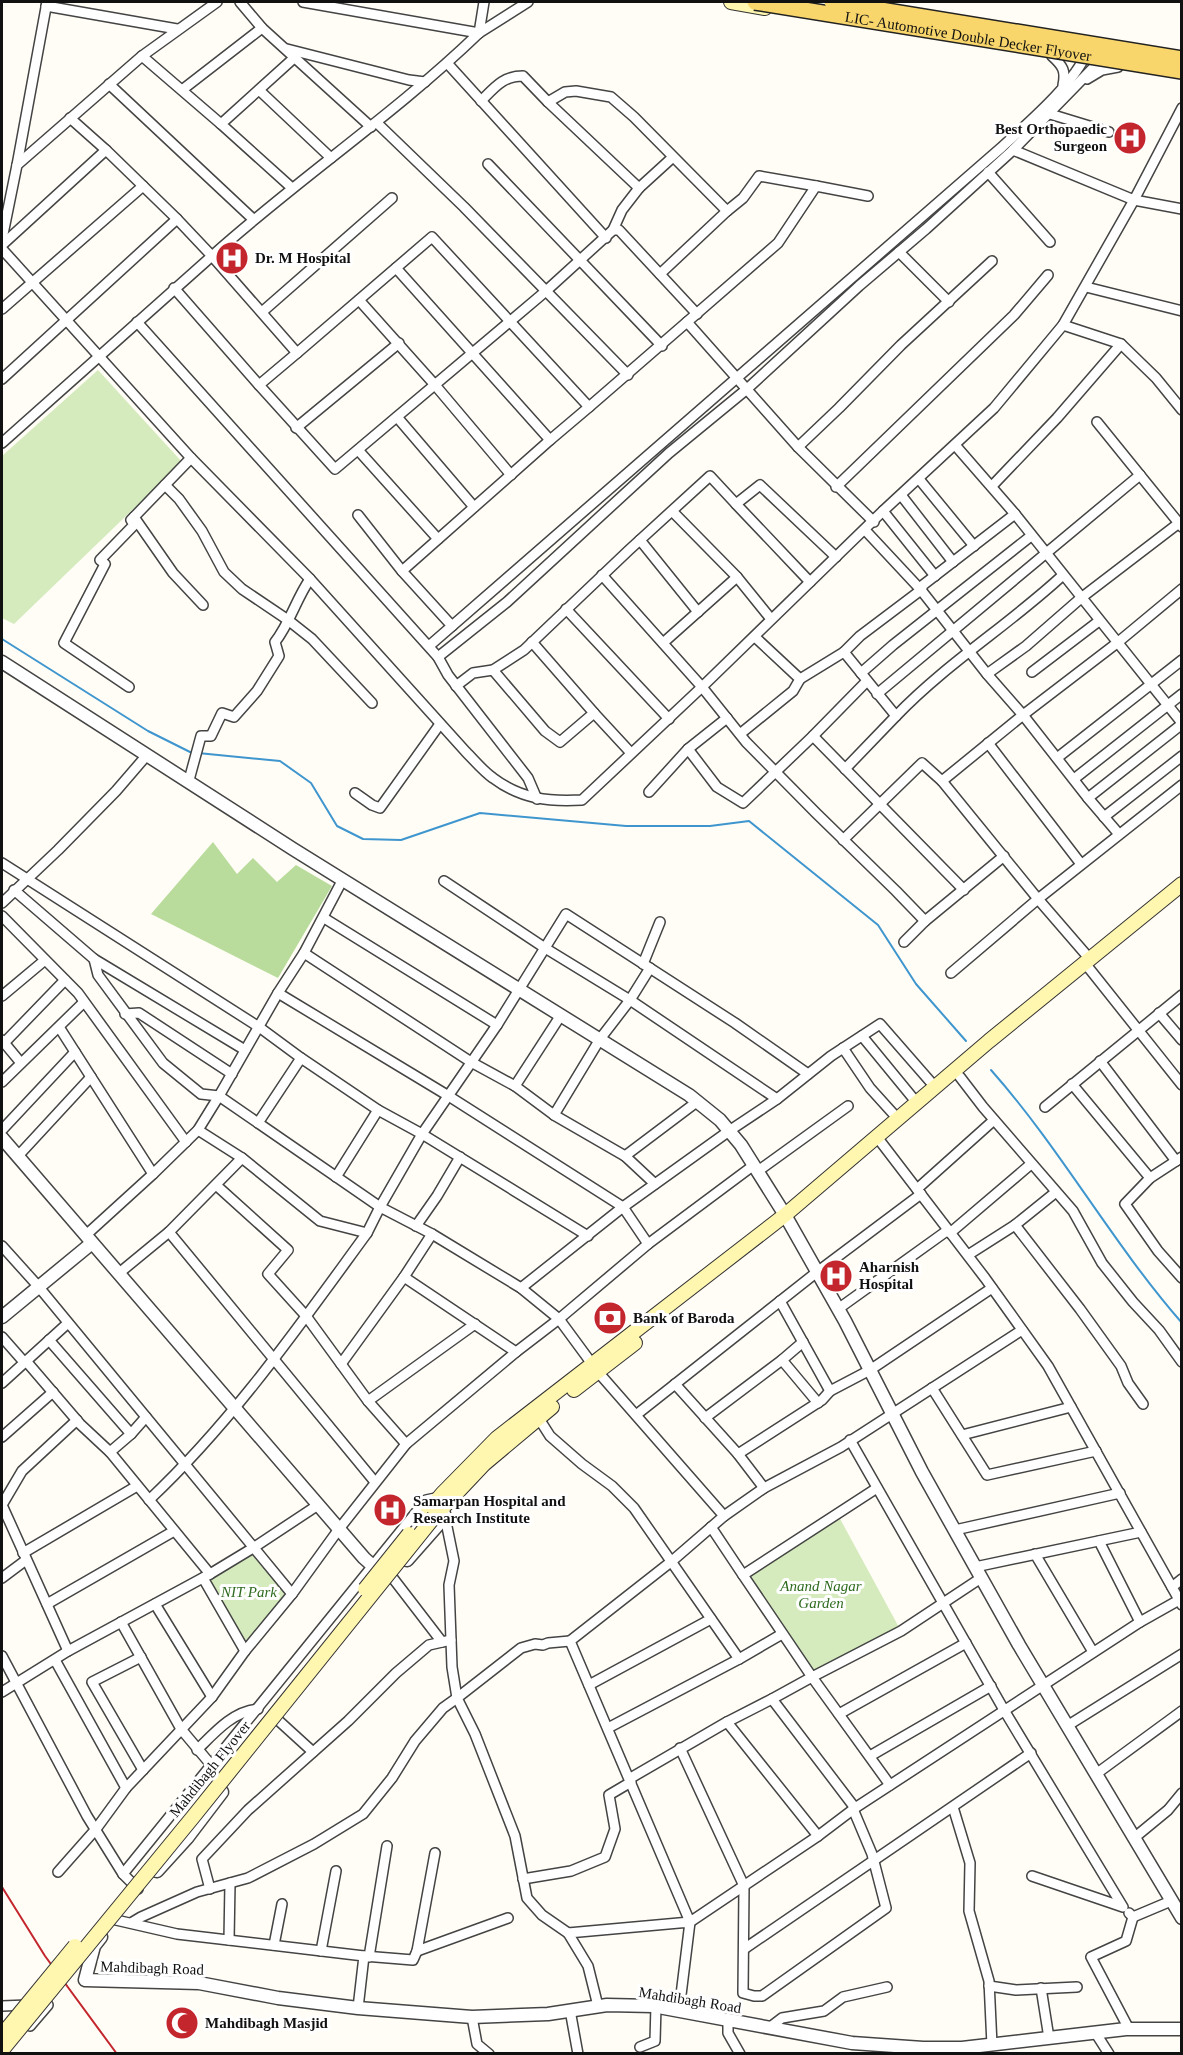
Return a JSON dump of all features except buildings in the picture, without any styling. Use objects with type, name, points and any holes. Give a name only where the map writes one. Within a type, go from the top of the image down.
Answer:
[{"type":"main road","points":[[731,2],[1182,78]]},
{"type":"main road","name":"LIC- Automotive Double Decker Flyover","points":[[755,2],[1182,71]]},
{"type":"main road","name":"LIC- Automotive Double Decker Flyover","points":[[832,2],[1182,58]]},
{"type":"main road","points":[[847,2],[1182,58]]},
{"type":"main road","points":[[879,1139],[917,1103],[1182,884]]},
{"type":"main road","points":[[1087,963],[1182,894]]},
{"type":"main road","points":[[438,1510],[497,1438],[537,1415],[786,1218],[879,1139],[960,1077],[980,1053]]},
{"type":"main road","name":"Mahdibagh Flyover","points":[[2,2035],[438,1510]]},
{"type":"main road","name":"Mahdibagh Flyover","points":[[2,2050],[193,1817],[438,1510]]},
{"type":"street","points":[[17,165],[142,56],[218,2]]},
{"type":"street","points":[[240,2],[262,28],[294,58],[374,125],[464,207],[628,375]]},
{"type":"street","points":[[303,2],[479,33]]},
{"type":"street","points":[[479,33],[483,2]]},
{"type":"street","points":[[2,443],[253,219],[374,125],[479,33],[528,2]]},
{"type":"street","points":[[2,239],[46,4],[177,29]]},
{"type":"street","points":[[182,90],[262,28]]},
{"type":"street","points":[[429,646],[1002,147],[1041,111],[1097,42]]},
{"type":"street","points":[[438,657],[507,602],[1013,150],[1098,63],[1097,42]]},
{"type":"street","points":[[285,49],[425,82]]},
{"type":"street","points":[[142,56],[292,188]]},
{"type":"street","points":[[1052,56],[1065,72],[1063,85]]},
{"type":"street","points":[[221,124],[294,58]]},
{"type":"street","points":[[447,63],[606,238]]},
{"type":"street","points":[[1076,86],[1102,70],[1118,67]]},
{"type":"street","points":[[482,101],[496,86],[510,76],[523,76],[639,188]]},
{"type":"street","points":[[109,84],[253,219]]},
{"type":"street","points":[[259,90],[331,158]]},
{"type":"street","points":[[548,102],[565,92],[576,91],[611,97],[634,117],[727,211]]},
{"type":"street","points":[[106,150],[2,247],[191,458],[310,579],[440,724],[493,778],[527,796],[555,802],[582,800],[755,637],[883,511],[994,408],[1063,325],[1134,200],[1182,108]]},
{"type":"street","points":[[1050,114],[1109,132]]},
{"type":"street","points":[[70,118],[177,219],[297,353]]},
{"type":"street","points":[[1013,150],[1134,200],[1182,209]]},
{"type":"street","points":[[174,288],[334,470],[606,238],[613,230],[622,210],[639,188],[673,157]]},
{"type":"street","points":[[488,164],[662,346]]},
{"type":"street","points":[[988,172],[1050,242]]},
{"type":"street","points":[[660,274],[743,198],[759,176],[868,196]]},
{"type":"street","points":[[2,309],[143,186]]},
{"type":"street","points":[[402,571],[778,243],[816,186]]},
{"type":"street","points":[[262,312],[392,198]]},
{"type":"street","points":[[2,379],[177,219]]},
{"type":"street","points":[[613,230],[619,230],[697,314]]},
{"type":"street","points":[[259,385],[432,237],[589,407]]},
{"type":"street","points":[[899,252],[949,302]]},
{"type":"street","points":[[798,447],[901,345],[992,261]]},
{"type":"street","points":[[396,268],[550,440]]},
{"type":"street","points":[[836,487],[1014,315],[1048,275]]},
{"type":"street","points":[[1086,287],[1182,311]]},
{"type":"street","points":[[359,300],[511,475]]},
{"type":"street","points":[[137,322],[429,646],[456,686],[528,778],[537,799]]},
{"type":"street","points":[[687,322],[798,447],[874,522]]},
{"type":"street","points":[[1063,325],[1121,344],[1156,378],[1182,410]]},
{"type":"street","points":[[296,428],[399,344]]},
{"type":"street","points":[[992,486],[1057,418],[1121,344]]},
{"type":"street","points":[[397,417],[474,507]]},
{"type":"street","points":[[987,674],[1026,646],[1081,598],[1180,525],[1097,422]]},
{"type":"street","points":[[678,428],[688,438]]},
{"type":"street","points":[[955,445],[1015,514],[1182,723],[1088,798]]},
{"type":"street","points":[[358,450],[438,539]]},
{"type":"street","points":[[129,687],[64,643],[105,564],[100,560],[134,525],[131,520],[191,458]]},
{"type":"street","points":[[877,694],[1140,475]]},
{"type":"street","points":[[456,686],[473,673],[493,670],[524,650],[602,574],[710,476],[810,582]]},
{"type":"street","points":[[919,478],[974,546]]},
{"type":"street","points":[[165,485],[179,499],[202,531],[225,572],[242,589],[312,639],[372,703]]},
{"type":"street","points":[[736,504],[760,485],[836,556]]},
{"type":"street","points":[[901,495],[953,562]]},
{"type":"street","points":[[883,511],[935,576]]},
{"type":"street","points":[[673,512],[737,577],[771,619]]},
{"type":"street","points":[[740,734],[793,691],[800,679],[844,652],[860,636],[921,590],[923,585],[1015,514]]},
{"type":"street","points":[[357,515],[402,571],[452,626]]},
{"type":"street","points":[[134,517],[173,573],[203,605]]},
{"type":"street","points":[[866,530],[921,590],[1119,834]]},
{"type":"street","points":[[688,749],[717,787],[744,803],[813,736],[864,677],[938,611],[1031,536]]},
{"type":"street","points":[[640,540],[698,612]]},
{"type":"street","points":[[602,574],[775,772],[925,921]]},
{"type":"street","points":[[846,769],[921,690],[1033,602],[1063,575]]},
{"type":"street","points":[[663,643],[737,577]]},
{"type":"street","points":[[189,780],[201,736],[211,736],[222,712],[234,717],[257,691],[279,656],[275,642],[283,632],[300,593],[310,579]]},
{"type":"street","points":[[942,781],[1023,715],[1117,644],[1182,589]]},
{"type":"street","points":[[566,609],[669,719]]},
{"type":"street","points":[[1032,672],[1099,621]]},
{"type":"street","points":[[755,637],[800,679]]},
{"type":"street","points":[[532,642],[631,753]]},
{"type":"street","points":[[844,652],[896,716]]},
{"type":"street","points":[[1057,758],[1182,660]]},
{"type":"street","points":[[2,662],[698,1101],[729,1131],[741,1145],[786,1218],[838,1309],[978,1572],[1182,1918]]},
{"type":"street","points":[[493,670],[545,732],[560,742],[594,713]]},
{"type":"street","points":[[1074,779],[1182,694]]},
{"type":"street","points":[[649,792],[688,749],[727,718]]},
{"type":"street","points":[[355,793],[380,808],[440,724]]},
{"type":"street","points":[[813,736],[964,890]]},
{"type":"street","points":[[988,743],[1081,864]]},
{"type":"street","points":[[2,903],[116,791],[147,755]]},
{"type":"street","points":[[1104,817],[1182,756]]},
{"type":"street","points":[[843,840],[922,763],[942,781],[1004,856],[1182,1085]]},
{"type":"street","points":[[951,973],[1081,864],[1182,785]]},
{"type":"street","points":[[904,942],[925,921],[1004,856]]},
{"type":"street","points":[[2,863],[259,1027],[378,1110],[422,1134],[588,1236]]},
{"type":"street","points":[[2,1317],[89,1239],[198,1130],[304,953],[343,879]]},
{"type":"street","points":[[444,881],[545,948],[630,1000],[777,1099]]},
{"type":"street","points":[[14,890],[94,959],[245,1050]]},
{"type":"street","points":[[149,1500],[186,1466],[235,1409],[367,1233],[422,1134],[497,1025],[566,914],[808,1074]]},
{"type":"street","points":[[2,916],[84,1002],[186,1142]]},
{"type":"street","points":[[324,918],[497,1025]]},
{"type":"street","points":[[554,1115],[600,1039],[630,1000],[646,966],[660,922]]},
{"type":"street","points":[[304,953],[471,1062],[515,1086],[554,1115],[625,1156],[655,1184]]},
{"type":"street","points":[[94,959],[98,975],[163,1063],[201,1094],[219,1096],[380,1207],[432,1234],[521,1288],[559,1319],[636,1416],[724,1516]]},
{"type":"street","points":[[2,996],[45,960]]},
{"type":"street","points":[[21,1062],[3,1041],[65,980]]},
{"type":"street","points":[[278,993],[447,1095],[623,1207],[648,1244]]},
{"type":"street","points":[[1044,1107],[1137,1030],[1180,998]]},
{"type":"street","points":[[2,1082],[84,1002]]},
{"type":"street","points":[[125,1014],[138,1012],[232,1074]]},
{"type":"street","points":[[1159,1013],[1182,1040]]},
{"type":"street","points":[[515,1086],[561,1015]]},
{"type":"street","points":[[521,1288],[623,1207],[777,1099],[843,1048],[880,1024],[935,1088]]},
{"type":"street","points":[[59,1027],[153,1174]]},
{"type":"street","points":[[862,1036],[917,1103]]},
{"type":"street","points":[[843,1048],[870,1088],[898,1119]]},
{"type":"street","points":[[2,1130],[75,1052]]},
{"type":"street","points":[[258,1124],[301,1058]]},
{"type":"street","points":[[1100,1061],[1179,1159],[1150,1178],[1125,1204],[1158,1251],[1182,1278]]},
{"type":"street","points":[[18,1156],[91,1077]]},
{"type":"street","points":[[960,1077],[1031,1164],[1073,1211],[1102,1263],[1133,1302],[1160,1330],[1182,1362]]},
{"type":"street","points":[[1072,1084],[1150,1178]]},
{"type":"street","points":[[625,1156],[698,1101]]},
{"type":"street","points":[[58,1872],[96,1829],[126,1788],[212,1696],[406,1444],[648,1244],[848,1106]]},
{"type":"street","points":[[336,1177],[378,1110]]},
{"type":"street","points":[[636,1416],[919,1192],[994,1120]]},
{"type":"street","points":[[198,1130],[242,1158],[320,1221],[367,1233]]},
{"type":"street","points":[[2,1138],[373,1566]]},
{"type":"street","points":[[568,1933],[690,1922],[1042,1684],[1140,1623],[1180,1603],[1047,1366],[992,1287],[879,1139]]},
{"type":"street","points":[[416,1226],[460,1157]]},
{"type":"street","points":[[118,1274],[169,1232],[242,1158]]},
{"type":"street","points":[[838,1309],[949,1231],[1031,1164]]},
{"type":"street","points":[[216,1185],[288,1250],[268,1274],[306,1316],[368,1401],[406,1444]]},
{"type":"street","points":[[968,1255],[1015,1225],[1056,1192]]},
{"type":"street","points":[[1015,1225],[1080,1309],[1120,1366],[1128,1383],[1143,1404]]},
{"type":"street","points":[[169,1232],[375,1482]]},
{"type":"street","points":[[341,1364],[432,1234]]},
{"type":"street","points":[[2,1246],[38,1286],[292,1594]]},
{"type":"street","points":[[404,1277],[516,1352]]},
{"type":"street","points":[[738,1454],[818,1403],[830,1391],[870,1370],[992,1287]]},
{"type":"street","points":[[780,1301],[830,1391]]},
{"type":"street","points":[[2,1383],[68,1323]]},
{"type":"street","points":[[368,1401],[475,1324]]},
{"type":"street","points":[[131,1923],[150,1912],[210,1889],[248,1878],[314,1844],[363,1814],[392,1778],[415,1741],[443,1708],[521,1648],[535,1644],[570,1641],[672,1561],[724,1516],[764,1488],[850,1440],[1022,1330]]},
{"type":"street","points":[[2,1337],[77,1420],[110,1452],[174,1531],[207,1576],[245,1651]]},
{"type":"street","points":[[49,1340],[131,1434]]},
{"type":"street","points":[[705,1418],[803,1342]]},
{"type":"street","points":[[782,1360],[818,1403]]},
{"type":"street","points":[[675,1384],[738,1454],[764,1488]]},
{"type":"street","points":[[932,1388],[987,1475],[1096,1451]]},
{"type":"street","points":[[2,1437],[53,1392]]},
{"type":"street","points":[[962,1436],[1071,1407]]},
{"type":"street","points":[[537,1415],[550,1436],[612,1486],[634,1508],[739,1659]]},
{"type":"street","points":[[110,1452],[146,1417]]},
{"type":"street","points":[[68,1651],[2,1505],[22,1471],[77,1420]]},
{"type":"street","points":[[850,1440],[1004,1710],[1123,1907],[1133,1917]]},
{"type":"street","points":[[2,1578],[24,1557],[137,1486]]},
{"type":"street","points":[[743,1575],[878,1488]]},
{"type":"street","points":[[955,1530],[1120,1493]]},
{"type":"street","points":[[123,1874],[426,1500],[438,1510],[454,1561],[449,1585],[446,1641],[457,1698],[475,1734],[515,1836],[527,1898],[542,1915],[568,1933],[588,1966],[598,2006]]},
{"type":"street","points":[[2,1692],[68,1651],[207,1576],[318,1505]]},
{"type":"street","points":[[435,1853],[417,1951],[413,1960],[177,1934],[116,1920],[187,1838],[279,1721],[392,1577],[438,1510]]},
{"type":"street","points":[[711,1527],[782,1634],[890,1785]]},
{"type":"street","points":[[46,1604],[174,1531]]},
{"type":"street","points":[[523,1880],[571,1871],[605,1857],[615,1829],[609,1795],[681,1748],[901,1631],[943,1602],[978,1572],[1035,1554],[1141,1532]]},
{"type":"street","points":[[1099,1540],[1140,1623]]},
{"type":"street","points":[[1035,1554],[1093,1652]]},
{"type":"street","points":[[392,1577],[446,1641]]},
{"type":"street","points":[[1172,1587],[1182,1580]]},
{"type":"street","points":[[155,1604],[212,1696]]},
{"type":"street","points":[[589,1684],[711,1619]]},
{"type":"street","points":[[121,1622],[181,1729],[212,1766]]},
{"type":"street","points":[[608,1728],[782,1634]]},
{"type":"street","points":[[210,1889],[202,1859],[248,1810],[429,1645],[446,1641]]},
{"type":"street","points":[[570,1641],[690,1922],[679,2011]]},
{"type":"street","points":[[839,1714],[966,1643]]},
{"type":"street","points":[[1067,1726],[1182,1654]]},
{"type":"street","points":[[2,1656],[87,1816],[123,1874],[140,1892]]},
{"type":"street","points":[[141,1657],[92,1682],[143,1770]]},
{"type":"street","points":[[55,1660],[126,1788]]},
{"type":"street","points":[[870,1756],[991,1686]]},
{"type":"street","points":[[681,1748],[744,1886],[743,1993],[762,1996],[886,1908],[874,1860],[854,1809],[772,1699]]},
{"type":"street","points":[[197,1750],[245,1710],[258,1709]]},
{"type":"street","points":[[1096,1774],[1182,1711]]},
{"type":"street","points":[[279,1721],[313,1752]]},
{"type":"street","points":[[728,1722],[818,1836]]},
{"type":"street","points":[[744,1949],[1031,1753]]},
{"type":"street","points":[[1134,1838],[1168,1810],[1182,1793]]},
{"type":"street","points":[[953,1807],[970,1863],[969,1911],[989,1986],[992,2045]]},
{"type":"street","points":[[358,2008],[387,1846]]},
{"type":"street","points":[[321,1951],[336,1871]]},
{"type":"street","points":[[1032,1876],[1123,1907]]},
{"type":"street","points":[[229,1940],[230,1883]]},
{"type":"street","points":[[1133,1917],[1172,1901]]},
{"type":"street","points":[[274,1945],[282,1904]]},
{"type":"street","points":[[1129,2029],[1091,1957],[1126,1941],[1133,1917]]},
{"type":"street","points":[[417,1951],[508,1918]]},
{"type":"street","name":"Mahdibagh Road","points":[[116,1920],[94,1946],[85,1980],[198,1983],[278,1998],[358,2008],[472,2017],[548,2014],[607,2005],[656,2006],[852,2043],[923,2050],[992,2045],[1129,2029],[1182,2029]]},
{"type":"street","points":[[989,1986],[1016,1990],[1077,1987]]},
{"type":"street","points":[[770,2028],[782,2018],[824,2011],[843,1997],[887,1987]]},
{"type":"street","points":[[1041,1988],[1049,2038]]},
{"type":"street","points":[[2,2006],[48,2005],[7,2054]]},
{"type":"street","points":[[640,2047],[655,2041],[656,2006]]},
{"type":"street","points":[[570,2010],[578,2054]]},
{"type":"street","points":[[472,2017],[477,2044],[489,2054]]},
{"type":"street","points":[[728,2020],[728,2033],[740,2054]]},
{"type":"street","points":[[1095,2032],[1109,2054]]},
{"type":"green space","points":[[98,370],[182,462],[14,624],[2,618],[2,456]]},
{"type":"green space","points":[[213,842],[237,874],[253,858],[277,882],[296,865],[332,886],[278,978],[151,914]]},
{"type":"green space","name":"Anand Nagar Garden","points":[[838,1515],[901,1631],[812,1677],[743,1575]]},
{"type":"green space","name":"NIT Park","points":[[253,1548],[292,1594],[245,1651],[203,1578]]},
{"type":"waterway","points":[[2,639],[148,731],[192,753]]},
{"type":"waterway","points":[[198,753],[280,761],[311,783],[337,826],[363,839],[401,840],[480,813],[626,826],[710,826],[749,821],[878,925],[916,984],[966,1041]]},
{"type":"waterway","points":[[991,1070],[1041,1132],[1132,1261],[1182,1323]]},
{"type":"railway","points":[[786,2],[1182,66]]},
{"type":"railway","points":[[2,1887],[45,1956],[117,2054]]},
{"type":"place","name":"Best Orthopaedic Surgeon","points":[[1130,138]]},
{"type":"place","name":"Dr. M Hospital","points":[[232,258]]},
{"type":"place","name":"Aharnish Hospital","points":[[836,1276]]},
{"type":"place","name":"Bank of Baroda","points":[[610,1318]]},
{"type":"place","name":"Samarpan Hospital and Research Institute","points":[[390,1510]]},
{"type":"place","name":"Mahdibagh Masjid","points":[[182,2023]]}]
